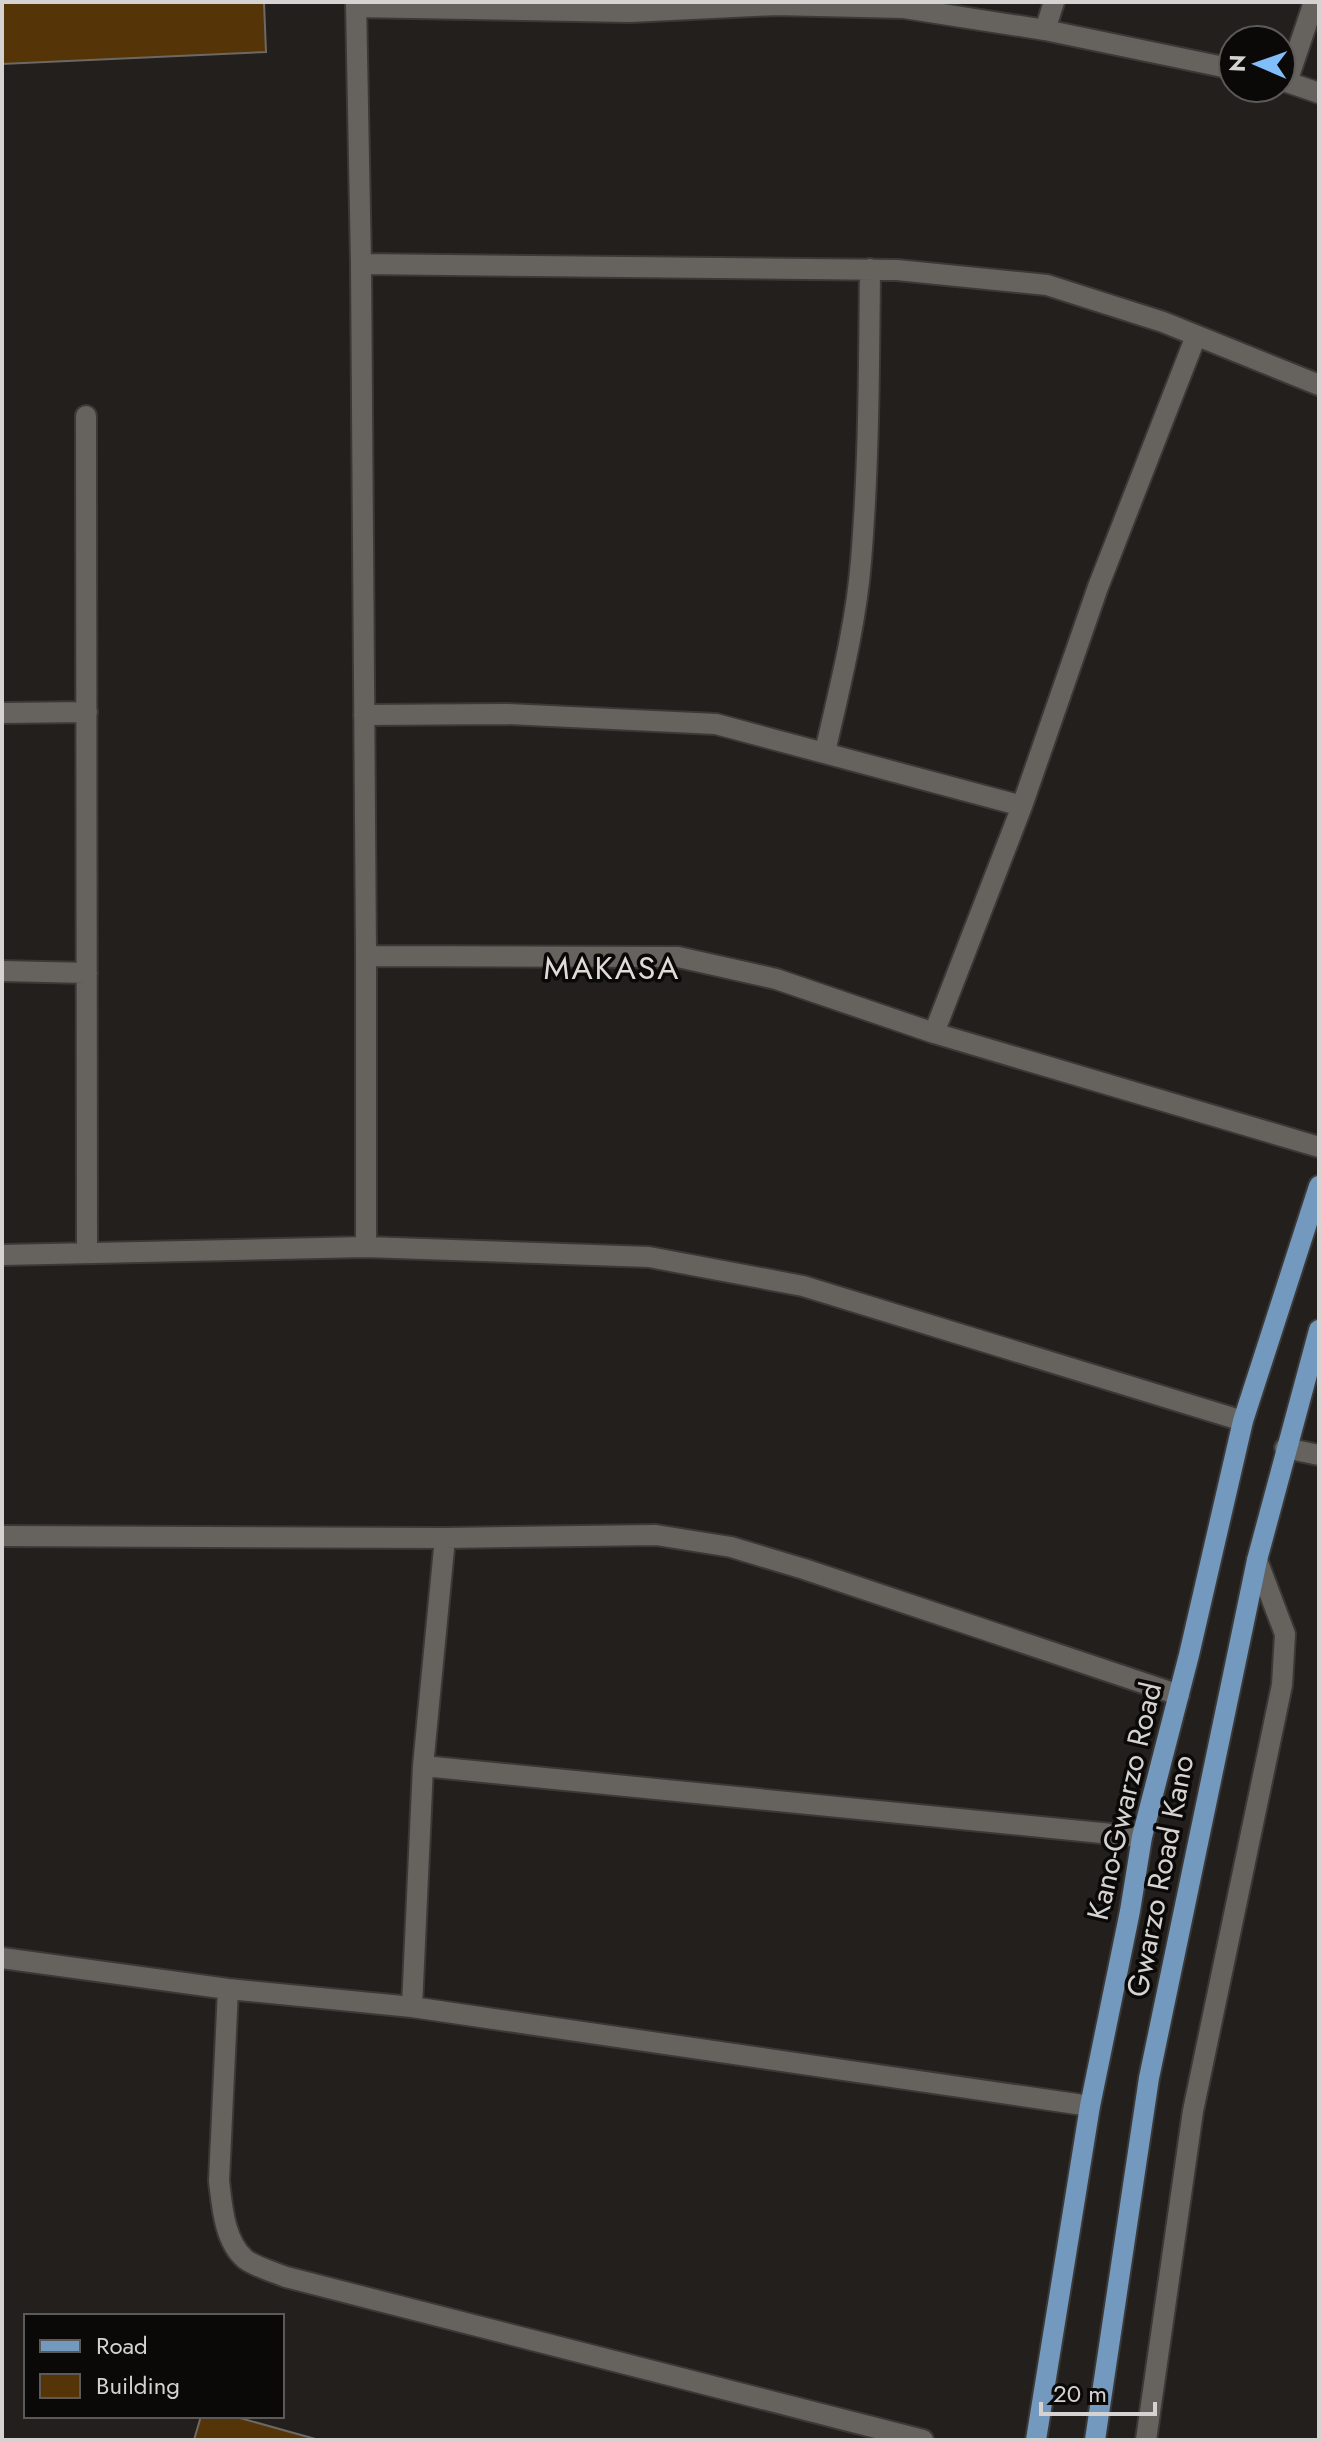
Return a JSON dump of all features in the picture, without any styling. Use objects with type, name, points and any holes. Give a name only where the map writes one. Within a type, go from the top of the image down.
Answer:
[{"type":"main road","name":"Kano-Gwarzo Road","points":[[1036,2440],[1090,2106],[1142,1837],[1179,1695],[1243,1421],[1319,1186]]},
{"type":"main road","name":"Gwarzo Road Kano","points":[[1095,2440],[1149,2078],[1257,1560],[1319,1330]]},
{"type":"street","points":[[1045,30],[1054,2]]},
{"type":"street","points":[[1297,47],[1314,2]]},
{"type":"street","points":[[366,1247],[361,264],[356,5],[904,8],[1045,30],[1217,66]]},
{"type":"street","points":[[1297,85],[1319,93]]},
{"type":"street","points":[[361,264],[870,269],[1047,285],[1163,322],[1319,385]]},
{"type":"street","points":[[825,752],[845,664],[861,564],[869,421],[870,269]]},
{"type":"street","points":[[934,1033],[1022,806],[1098,587],[1196,336]]},
{"type":"street","points":[[86,416],[87,1253]]},
{"type":"street","points":[[2,713],[87,712]]},
{"type":"street","points":[[364,715],[507,714],[716,724],[1022,806]]},
{"type":"street","points":[[366,956],[678,957],[776,979],[934,1033],[1319,1147]]},
{"type":"street","points":[[2,971],[87,973]]},
{"type":"street","points":[[2,1255],[366,1247],[649,1257],[803,1286],[1243,1421]]},
{"type":"street","points":[[1285,1448],[1319,1455]]},
{"type":"street","points":[[2,1536],[445,1538],[656,1535],[731,1547],[804,1569],[1179,1695]]},
{"type":"street","points":[[412,2007],[423,1766],[445,1538]]},
{"type":"street","points":[[1146,2440],[1193,2111],[1282,1685],[1285,1634],[1257,1560]]},
{"type":"street","points":[[423,1766],[1142,1837]]},
{"type":"street","points":[[2,1958],[228,1989],[412,2007],[1090,2106]]},
{"type":"street","points":[[228,1989],[219,2181],[230,2236],[244,2258],[286,2277],[923,2440]]},
{"type":"building","points":[[2,2],[264,2],[266,52],[2,64]]},
{"type":"building","points":[[200,2418],[240,2418],[319,2440],[194,2440]]},
{"type":"district","name":"MAKASA","points":[[612,968]]}]
